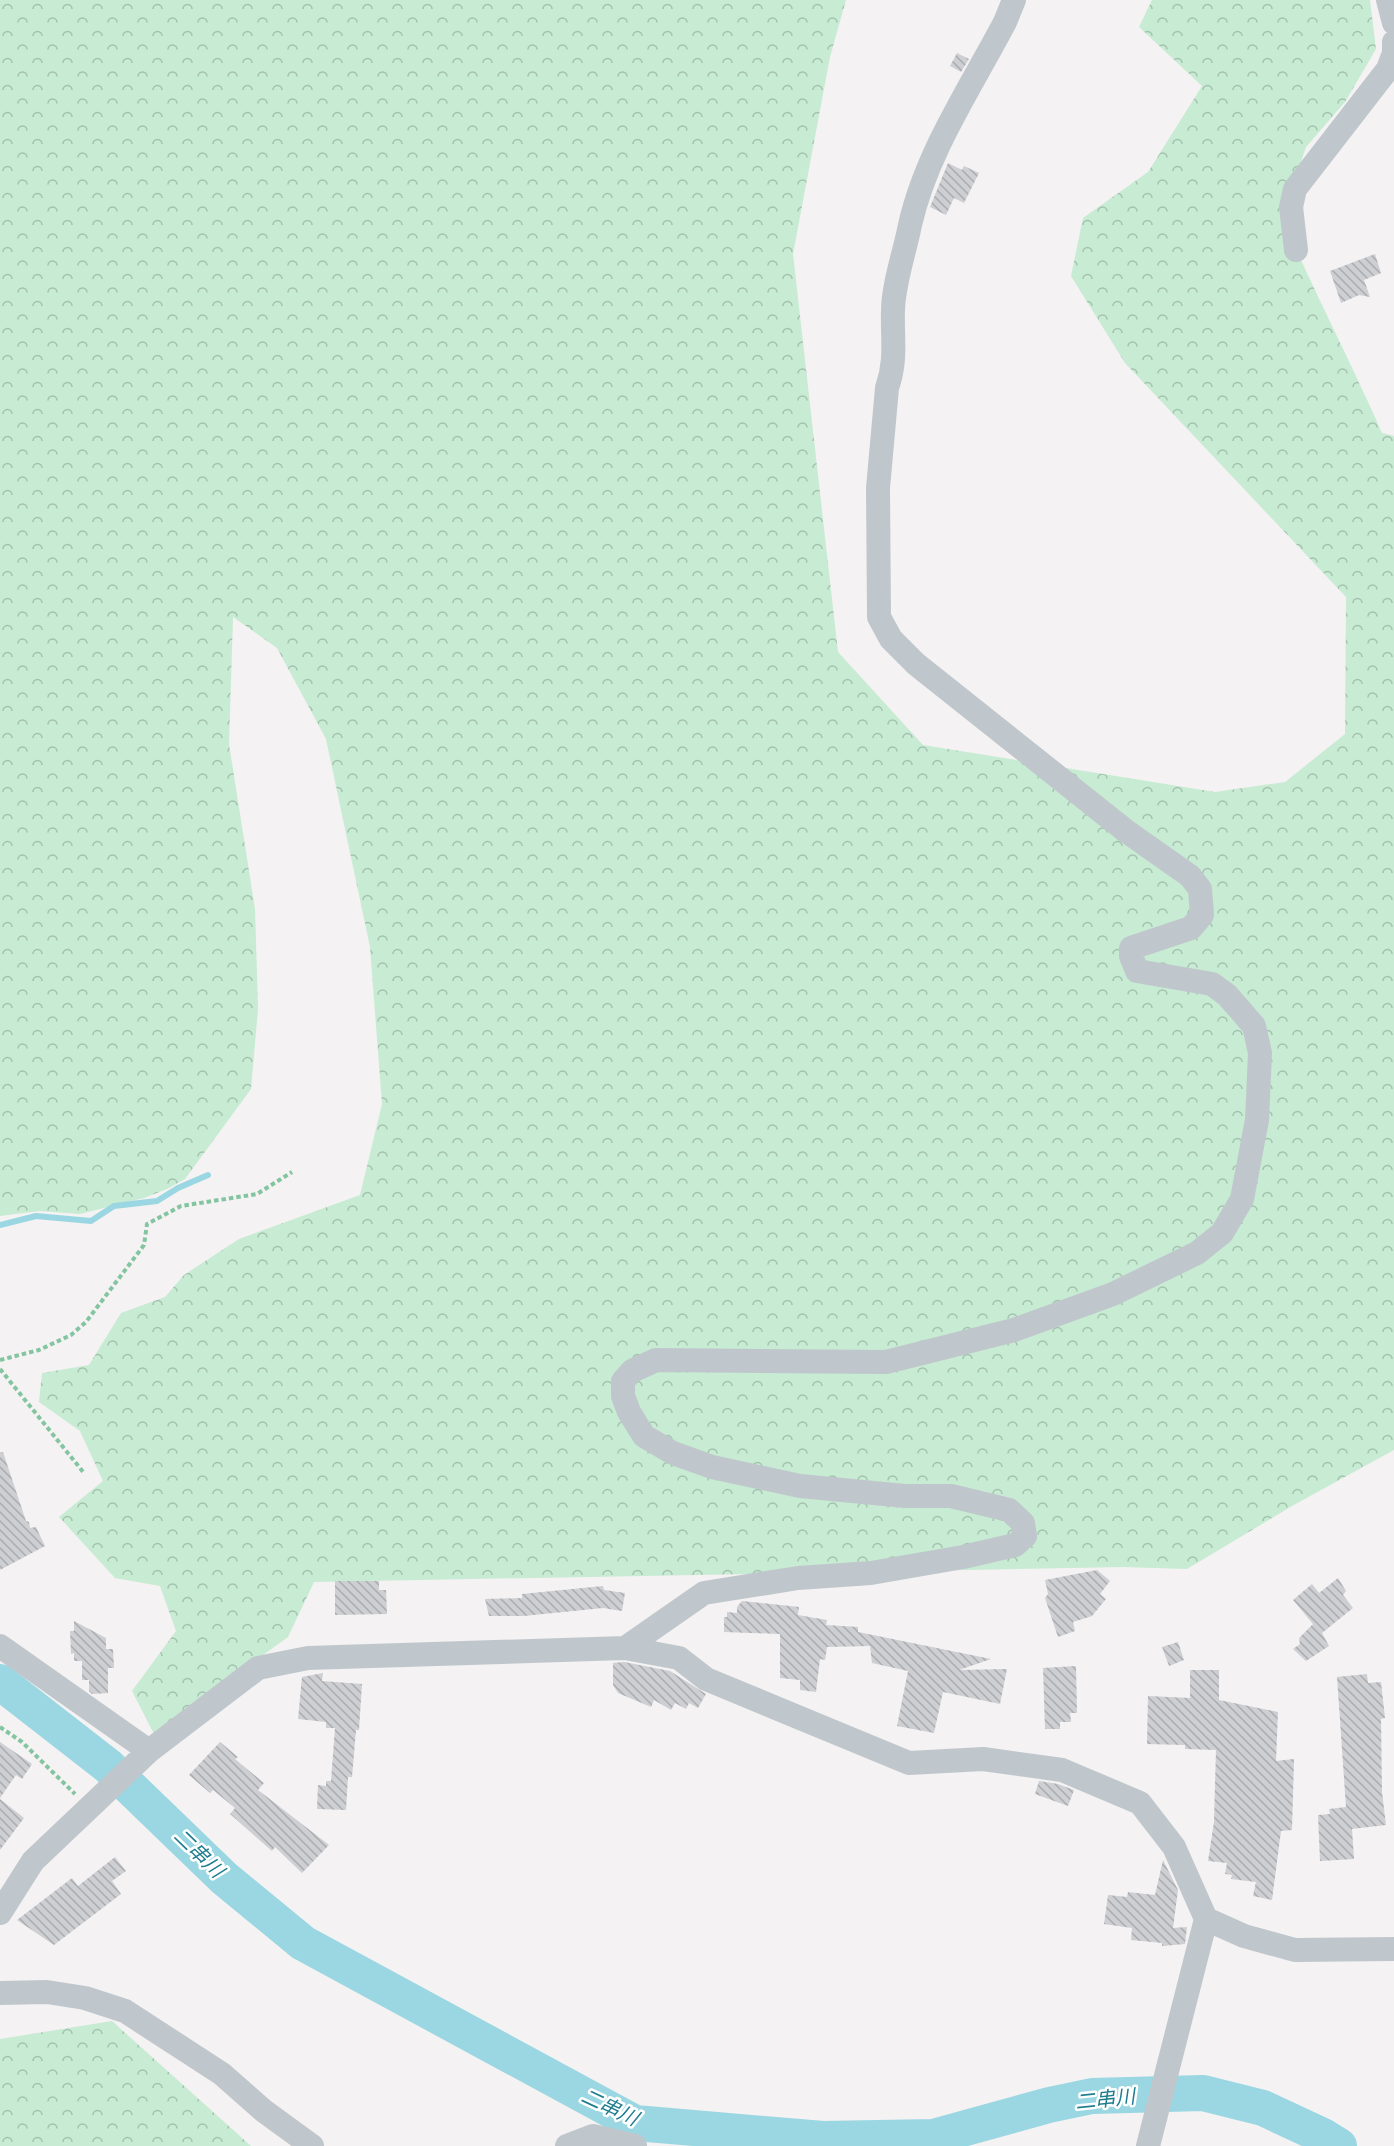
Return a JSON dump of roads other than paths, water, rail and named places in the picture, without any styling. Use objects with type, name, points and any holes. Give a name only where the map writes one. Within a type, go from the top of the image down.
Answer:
[{"type":"street","points":[[625,1648],[704,1593],[798,1578],[871,1573],[963,1557],[1015,1545],[1025,1536],[1023,1523],[1009,1510],[951,1496],[905,1496],[800,1486],[711,1467],[673,1452],[644,1436],[629,1412],[623,1396],[623,1381],[632,1371],[656,1360],[886,1362],[1014,1330],[1113,1294],[1197,1253],[1222,1233],[1242,1199],[1257,1120],[1260,1053],[1254,1026],[1227,995],[1212,984],[1137,971],[1131,956],[1131,948],[1191,928],[1202,915],[1200,889],[1190,876],[1126,831],[916,664],[891,639],[879,617],[878,488],[887,388],[892,373],[896,343],[893,309],[911,222],[936,152],[1005,22],[1014,0]]},
{"type":"street","points":[[1388,0],[1394,23]]},
{"type":"street","points":[[1296,250],[1291,207],[1294,189],[1388,69],[1394,42]]},
{"type":"street","points":[[0,1646],[149,1751]]},
{"type":"street","points":[[0,1913],[33,1861],[149,1751],[258,1668],[308,1658],[625,1648],[679,1658],[706,1679],[909,1763],[983,1759],[1062,1770],[1140,1803],[1174,1847],[1206,1919],[1149,2141]]},
{"type":"street","points":[[1206,1919],[1244,1936],[1295,1950],[1394,1949]]},
{"type":"street","points":[[0,1993],[47,1992],[85,1998],[125,2011],[222,2074],[264,2111],[312,2146]]},
{"type":"street","points":[[567,2146],[593,2136],[635,2146]]},
{"type":"waterway","points":[[0,1225],[36,1216],[91,1221],[114,1206],[157,1201],[178,1188],[208,1175]]},
{"type":"waterway","name":"二串川","points":[[0,1682],[108,1766],[224,1878],[303,1943],[635,2123],[823,2139],[933,2137],[1049,2105],[1092,2096],[1203,2093],[1263,2108],[1339,2146]]}]
